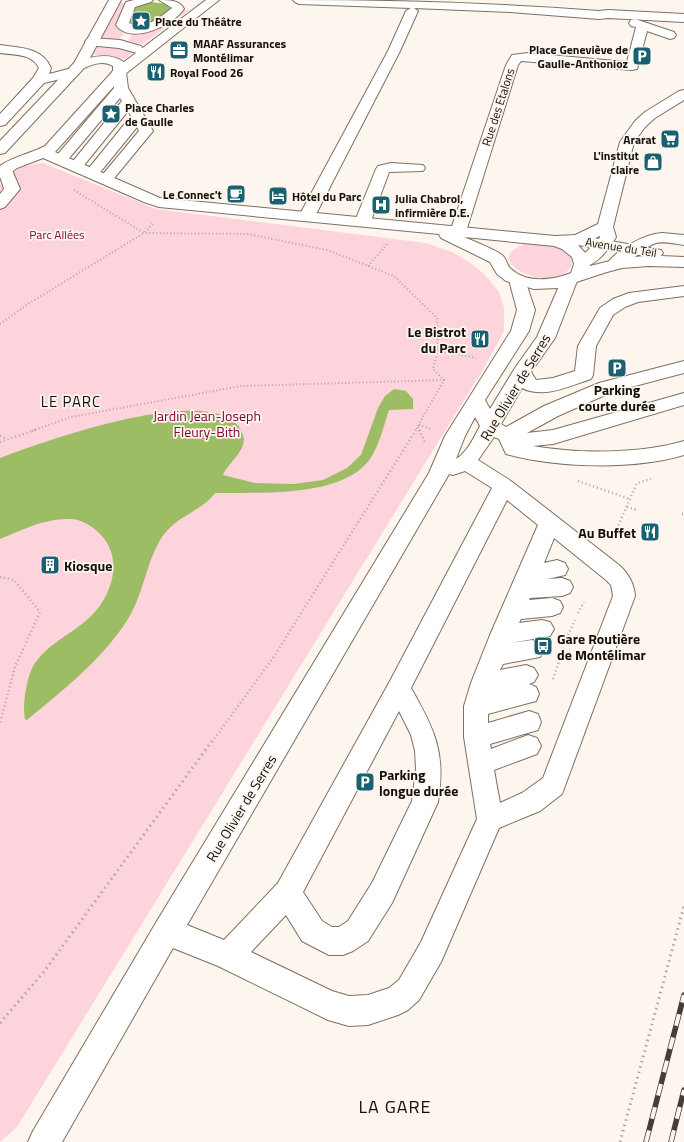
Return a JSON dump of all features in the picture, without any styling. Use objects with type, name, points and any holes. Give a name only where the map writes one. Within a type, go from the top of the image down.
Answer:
[{"type":"street","points":[[0,150],[76,69],[115,0]]},
{"type":"street","points":[[132,31],[122,25],[130,4],[147,0]]},
{"type":"street","points":[[120,44],[132,31],[152,28],[178,8],[178,6],[165,0]]},
{"type":"street","points":[[0,204],[12,189],[7,173],[1,168],[18,161],[34,157],[50,149],[119,72],[213,0]]},
{"type":"street","points":[[299,0],[449,5],[598,15],[608,14],[684,18]]},
{"type":"street","points":[[587,3],[608,14],[684,41]]},
{"type":"street","points":[[307,216],[394,51],[412,11]]},
{"type":"street","name":"Rue des Etalons","points":[[457,234],[512,65],[516,58],[528,57],[632,66],[642,26]]},
{"type":"street","points":[[670,35],[684,37]]},
{"type":"street","points":[[92,42],[120,44],[137,49]]},
{"type":"street","points":[[0,49],[37,56],[44,63],[45,68],[39,80],[0,122]]},
{"type":"street","points":[[39,80],[76,69],[91,60],[110,60],[120,65],[119,72],[121,88],[146,131],[106,180]]},
{"type":"street","points":[[60,160],[121,88]]},
{"type":"street","points":[[576,273],[578,255],[570,246],[557,240],[535,237],[513,240],[504,245],[499,252],[497,259],[500,267],[507,274],[517,280],[532,285],[547,286],[576,273],[604,244],[608,237],[605,226],[627,142],[640,124],[650,115],[684,94]]},
{"type":"street","points":[[76,166],[129,101]]},
{"type":"street","points":[[92,173],[138,116]]},
{"type":"street","points":[[44,153],[149,199],[164,202],[426,227],[457,234],[524,238]]},
{"type":"street","points":[[363,221],[383,169],[392,167],[418,168]]},
{"type":"street","points":[[577,240],[605,226]]},
{"type":"street","points":[[457,234],[497,259]]},
{"type":"street","points":[[614,265],[622,257],[650,240],[663,238],[684,240]]},
{"type":"street","name":"Avenue du Teil","points":[[557,240],[577,240],[684,258]]},
{"type":"street","name":"Avenue du Teil","points":[[576,273],[614,265],[662,261],[684,262]]},
{"type":"street","name":"Rue Olivier de Serres","points":[[439,474],[466,462],[477,448],[498,431],[522,372],[546,338],[576,273]]},
{"type":"street","name":"Rue Olivier de Serres","points":[[44,1142],[167,931],[439,474],[455,436],[476,400],[520,331],[526,310],[517,280]]},
{"type":"street","points":[[584,374],[588,346],[606,312],[635,297],[684,291]]},
{"type":"street","points":[[498,431],[551,411],[606,387],[684,367]]},
{"type":"street","points":[[522,372],[528,384],[536,387],[551,385],[584,374],[606,387]]},
{"type":"street","points":[[498,431],[529,440],[553,437],[684,399]]},
{"type":"street","points":[[476,400],[513,449],[533,454],[555,457],[583,458],[647,456],[676,452],[684,448]]},
{"type":"street","points":[[466,462],[504,486],[619,578],[623,586],[624,596],[552,786],[542,796],[532,802],[490,819]]},
{"type":"street","points":[[228,956],[288,893],[399,688],[504,486]]},
{"type":"street","points":[[167,931],[228,956],[328,1006],[349,1010],[368,1010],[398,1000],[409,990],[431,952],[490,819],[476,737],[476,706],[483,683],[550,522]]},
{"type":"street","points":[[521,592],[560,578]]},
{"type":"street","points":[[521,592],[552,607]]},
{"type":"street","points":[[498,646],[542,629]]},
{"type":"street","points":[[498,646],[532,650]]},
{"type":"street","points":[[476,706],[526,684],[483,683]]},
{"type":"street","points":[[288,893],[312,931],[329,941],[343,941],[358,931],[382,893],[425,802],[428,786],[427,753],[423,735],[399,688]]},
{"type":"street","points":[[476,737],[529,722]]},
{"type":"street","points":[[481,764],[528,746]]},
{"type":"path","points":[[0,324],[28,304],[144,233],[154,221]]},
{"type":"path","points":[[248,234],[327,250],[394,276],[437,318],[438,350],[433,369],[444,380]]},
{"type":"path","points":[[368,266],[386,246],[387,242]]},
{"type":"path","points":[[438,350],[482,359]]},
{"type":"path","points":[[0,442],[71,417],[241,386],[444,380]]},
{"type":"path","points":[[0,1023],[43,973],[272,658],[419,425],[444,380]]},
{"type":"path","points":[[0,436],[7,439]]},
{"type":"path","points":[[627,507],[637,510]]},
{"type":"path","points":[[0,577],[14,580],[40,612],[15,667],[0,723]]},
{"type":"path","points":[[620,1142],[684,906]]},
{"type":"green space","points":[[118,3],[128,3],[118,26],[124,35],[117,40],[98,39]]},
{"type":"green space","points":[[181,9],[189,10],[143,44],[128,40],[132,36],[142,32],[151,32]]},
{"type":"green space","points":[[94,47],[118,48],[134,51],[125,59],[91,54]]},
{"type":"green space","name":"Jardin Jean-Joseph Fleury-Bith","points":[[43,163],[156,209],[426,243],[452,252],[472,264],[484,274],[499,292],[504,307],[504,331],[485,366],[17,1127],[0,1142],[0,185],[14,171],[29,165]]},
{"type":"green space","points":[[528,243],[553,245],[564,249],[571,258],[572,264],[570,268],[566,273],[552,278],[541,278],[521,272],[510,261],[510,254],[516,248]]},
{"type":"shaded area","points":[[150,2],[169,4],[168,7],[173,8],[172,11],[148,25],[131,26],[131,23],[128,21],[134,7]]},
{"type":"shaded area","points":[[394,389],[406,391],[413,399],[413,409],[389,410],[375,451],[360,470],[343,480],[300,490],[254,493],[215,493],[203,505],[182,518],[168,530],[162,537],[152,557],[138,599],[128,619],[118,634],[95,661],[82,673],[27,720],[25,719],[24,706],[26,690],[32,668],[42,655],[84,622],[99,607],[105,598],[112,578],[113,558],[105,539],[97,531],[84,522],[74,519],[52,520],[25,528],[0,539],[0,458],[89,428],[129,418],[168,412],[203,411],[229,418],[243,435],[243,446],[223,475],[255,483],[294,484],[323,480],[347,468],[361,455],[378,408],[385,396]]},
{"type":"railway","points":[[646,1142],[684,995]]},
{"type":"railway","points":[[671,1142],[684,1090]]},
{"type":"place","name":"Place du Théâtre","points":[[141,21]]},
{"type":"place","name":"MAAF Assurances Montélimar","points":[[179,50]]},
{"type":"place","name":"Place Geneviève de Gaulle-Anthonioz","points":[[642,56]]},
{"type":"place","name":"Royal Food 26","points":[[156,72]]},
{"type":"place","name":"Place Charles de Gaulle","points":[[111,114]]},
{"type":"place","name":"Ararat","points":[[670,139]]},
{"type":"place","name":"L'institut claire","points":[[653,162]]},
{"type":"place","name":"Le Connec't","points":[[236,194]]},
{"type":"place","name":"Hôtel du Parc","points":[[278,196]]},
{"type":"place","name":"Julia Chabrol, infirmière D.E.","points":[[381,205]]},
{"type":"place","name":"Le Bistrot du Parc","points":[[480,339]]},
{"type":"place","name":"Parking courte durée","points":[[617,368]]},
{"type":"place","name":"Au Buffet","points":[[650,532]]},
{"type":"place","name":"Kiosque","points":[[50,565]]},
{"type":"place","name":"Gare Routière de Montélimar","points":[[543,646]]},
{"type":"place","name":"Parking longue durée","points":[[365,782]]},
{"type":"district","name":"LE PARC","points":[[71,401]]},
{"type":"district","name":"LA GARE","points":[[395,1106]]},
{"type":"park label","name":"Parc Allées","points":[[57,234]]}]
